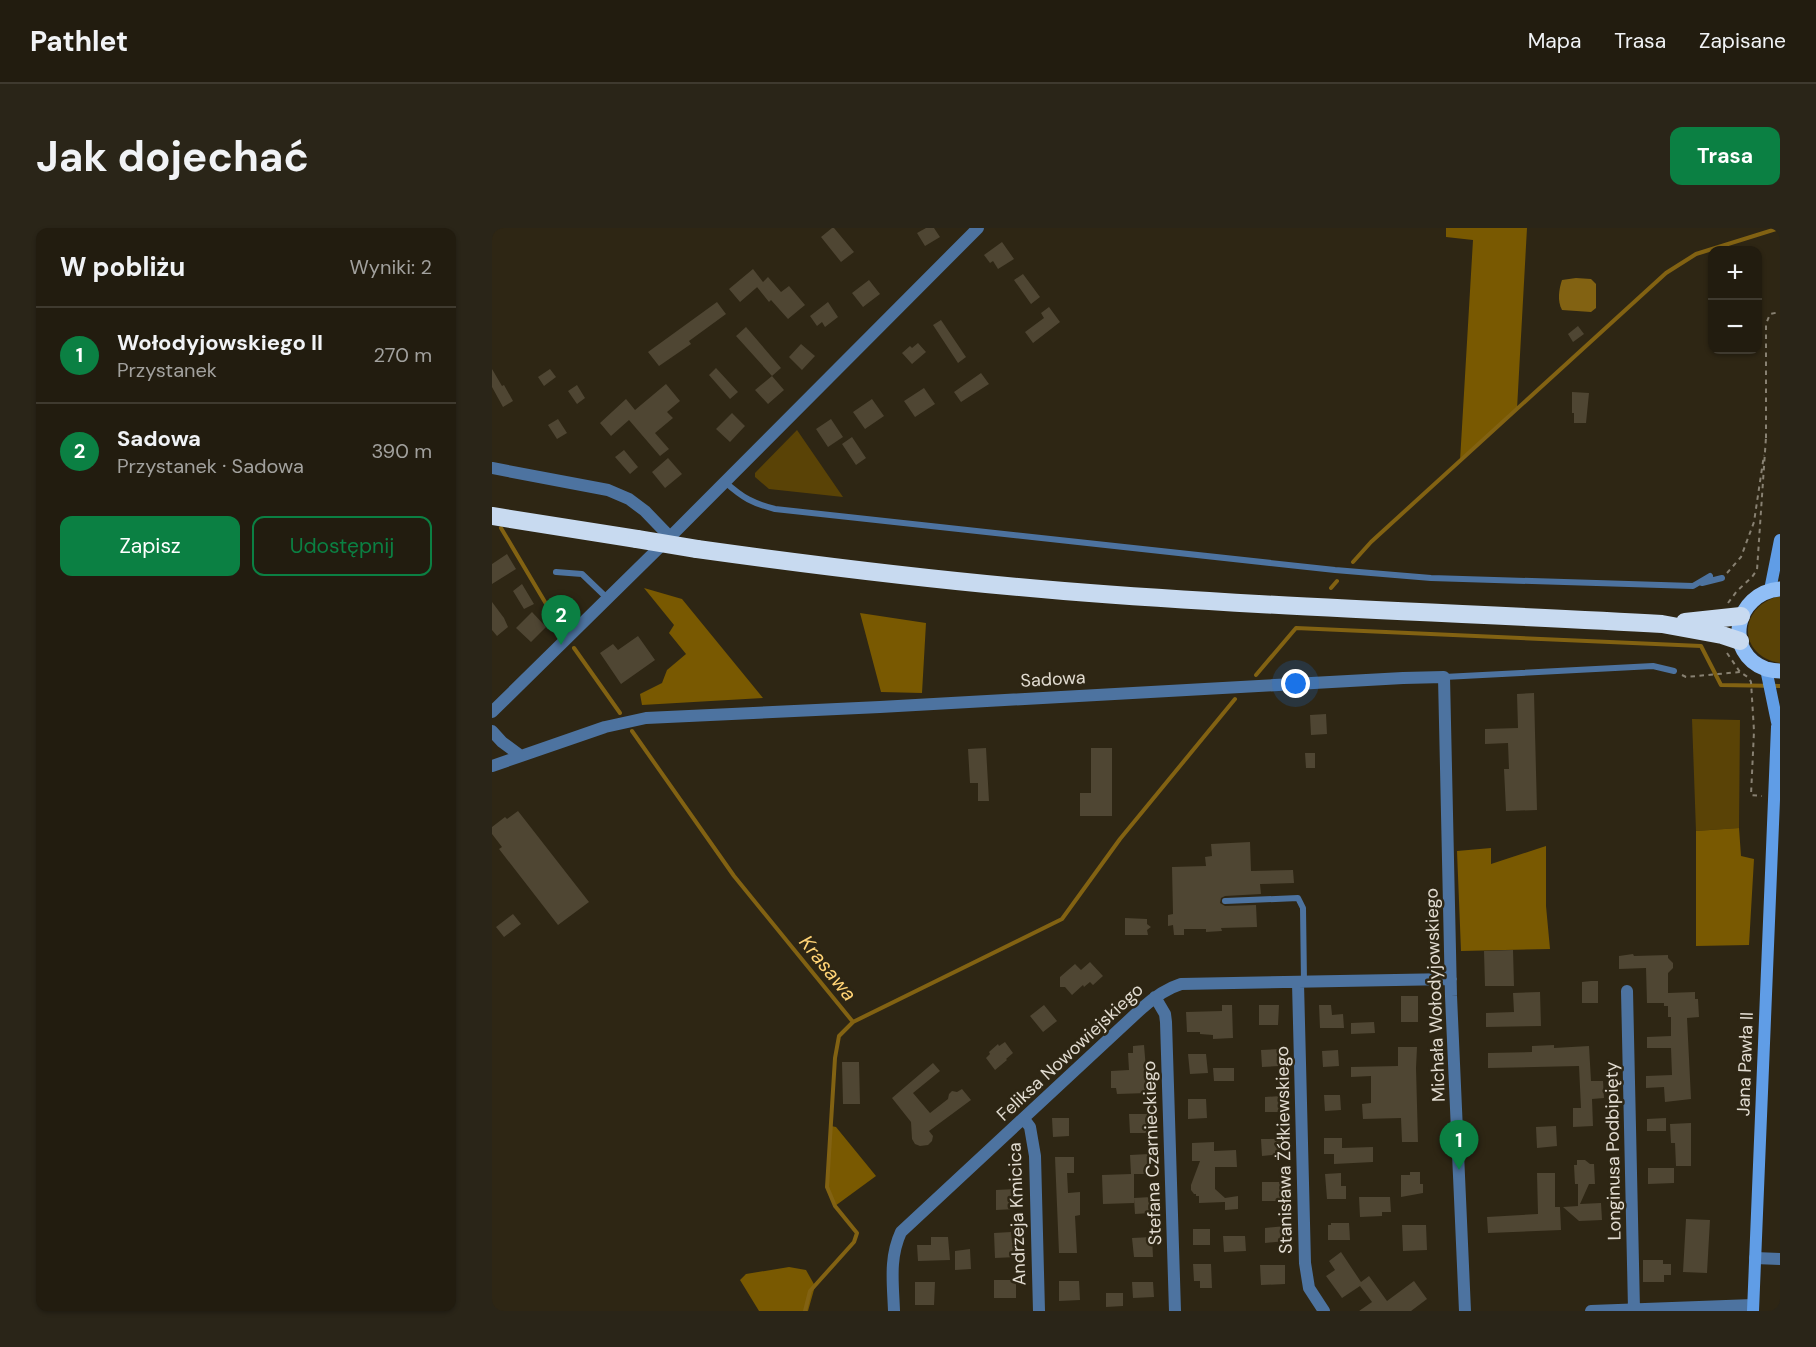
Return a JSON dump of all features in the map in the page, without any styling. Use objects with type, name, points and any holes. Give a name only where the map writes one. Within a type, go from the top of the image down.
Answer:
[{"type":"highway","points":[[492,516],[697,549],[910,576],[1065,591],[1272,605],[1721,627],[1742,616]]},
{"type":"highway","points":[[1721,627],[1740,641]]},
{"type":"main road","points":[[1771,678],[1746,653],[1740,641],[1739,628],[1748,604],[1758,595],[1775,589],[1780,540]]},
{"type":"main road","name":"Jana Pawła II","points":[[1753,1308],[1778,718],[1771,678]]},
{"type":"street","points":[[492,712],[978,228]]},
{"type":"street","points":[[492,468],[608,490],[628,499],[645,511],[670,537]]},
{"type":"street","name":"Sadowa","points":[[492,766],[605,727],[646,718],[1444,677]]},
{"type":"street","name":"Michała Wołodyjowskiego","points":[[1444,677],[1451,979],[1465,1311]]},
{"type":"street","points":[[492,731],[502,742],[521,756]]},
{"type":"street","name":"Feliksa Nowowiejskiego","points":[[894,1311],[892,1261],[894,1246],[901,1232],[1155,997],[1173,986],[1451,979]]},
{"type":"street","name":"Stanisława Żółkiewskiego","points":[[1301,983],[1305,1263],[1308,1288],[1324,1311]]},
{"type":"street","name":"Longinusa Podbipięty","points":[[1627,991],[1634,1309]]},
{"type":"street","name":"Stefana Czarnieckiego","points":[[1155,997],[1165,1014],[1166,1022],[1174,1311]]},
{"type":"street","name":"Andrzeja Kmicica","points":[[1024,1119],[1030,1126],[1035,1156],[1039,1311]]},
{"type":"street","points":[[1755,1258],[1780,1259]]},
{"type":"street","points":[[1591,1311],[1753,1308]]},
{"type":"lane","points":[[725,482],[756,504],[775,510],[1335,570],[1442,579],[1694,586],[1722,578]]},
{"type":"lane","points":[[556,572],[582,574],[608,598]]},
{"type":"lane","points":[[1694,586],[1710,576]]},
{"type":"lane","points":[[1444,677],[1653,666],[1674,671]]},
{"type":"lane","points":[[1225,901],[1298,898],[1303,908],[1301,983]]},
{"type":"path","points":[[1751,795],[1754,731],[1751,682],[1732,663],[1725,651],[1721,612],[1756,570],[1766,437],[1766,324],[1770,314],[1780,312]]},
{"type":"path","points":[[1722,578],[1741,557],[1754,522],[1766,437]]},
{"type":"path","points":[[1674,671],[1686,677],[1740,672]]},
{"type":"shaded area","points":[[1446,228],[1527,228],[1517,409],[1460,461],[1473,240],[1446,237]]},
{"type":"shaded area","points":[[1591,279],[1596,284],[1596,308],[1591,312],[1562,310],[1560,306],[1559,295],[1562,280]]},
{"type":"shaded area","points":[[797,430],[843,497],[769,489],[755,477],[755,473]]},
{"type":"shaded area","points":[[644,588],[682,599],[763,698],[642,705],[640,694],[662,683],[667,670],[686,654],[669,633],[674,625]]},
{"type":"shaded area","points":[[1780,597],[1780,663],[1766,659],[1757,652],[1750,642],[1748,632],[1749,622],[1754,612],[1763,603]]},
{"type":"shaded area","points":[[860,613],[926,623],[922,693],[881,692]]},
{"type":"shaded area","points":[[1692,719],[1740,720],[1739,828],[1696,831]]},
{"type":"shaded area","points":[[1739,828],[1741,856],[1754,859],[1749,945],[1696,946],[1696,831]]},
{"type":"shaded area","points":[[1546,846],[1546,906],[1550,949],[1461,951],[1457,851],[1491,848],[1491,864]]},
{"type":"shaded area","points":[[831,1126],[836,1127],[876,1176],[835,1206],[827,1187]]},
{"type":"shaded area","points":[[789,1267],[806,1270],[815,1286],[808,1311],[759,1311],[740,1280],[746,1274]]},
{"type":"building","points":[[832,228],[854,252],[841,262],[821,237]]},
{"type":"building","points":[[926,228],[934,228],[940,237],[925,246],[917,233]]},
{"type":"building","points":[[1002,242],[1014,259],[998,269],[993,261],[990,263],[984,255]]},
{"type":"building","points":[[753,269],[763,282],[768,277],[781,292],[789,286],[805,305],[788,319],[771,300],[769,302],[757,287],[740,302],[729,289]]},
{"type":"building","points":[[1023,274],[1040,297],[1031,304],[1014,280]]},
{"type":"building","points":[[869,280],[880,294],[863,307],[852,293]]},
{"type":"building","points":[[717,302],[726,314],[689,341],[691,344],[659,366],[648,352]]},
{"type":"building","points":[[828,302],[838,317],[825,327],[822,322],[817,326],[810,316]]},
{"type":"building","points":[[1049,307],[1060,322],[1033,343],[1025,332],[1044,318],[1041,313]]},
{"type":"building","points":[[941,320],[966,357],[958,363],[933,325]]},
{"type":"building","points":[[1578,326],[1584,334],[1573,342],[1568,334]]},
{"type":"building","points":[[746,327],[781,368],[772,376],[736,336]]},
{"type":"building","points":[[918,343],[926,352],[912,364],[902,353]]},
{"type":"building","points":[[801,344],[815,356],[802,370],[789,357]]},
{"type":"building","points":[[716,368],[738,392],[730,399],[709,375]]},
{"type":"building","points":[[492,369],[513,401],[503,407],[492,387]]},
{"type":"building","points":[[550,369],[556,377],[544,386],[538,377]]},
{"type":"building","points":[[981,373],[989,384],[961,402],[954,392]]},
{"type":"building","points":[[772,376],[784,390],[768,404],[755,390]]},
{"type":"building","points":[[666,384],[680,401],[667,412],[673,418],[655,433],[669,449],[660,456],[629,420],[611,436],[600,423],[626,399],[635,410]]},
{"type":"building","points":[[577,385],[585,398],[577,404],[568,391]]},
{"type":"building","points":[[924,388],[935,404],[915,417],[904,401]]},
{"type":"building","points":[[1572,392],[1589,393],[1586,423],[1574,423]]},
{"type":"building","points":[[872,399],[884,416],[865,429],[853,412]]},
{"type":"building","points":[[732,413],[745,426],[730,442],[716,429]]},
{"type":"building","points":[[558,419],[567,433],[557,439],[548,425]]},
{"type":"building","points":[[831,419],[843,437],[828,447],[816,429]]},
{"type":"building","points":[[852,437],[866,458],[856,465],[842,444]]},
{"type":"building","points":[[624,450],[638,467],[630,474],[615,457]]},
{"type":"building","points":[[668,458],[682,474],[665,488],[652,472]]},
{"type":"building","points":[[507,554],[516,569],[492,584],[492,564]]},
{"type":"building","points":[[522,584],[534,604],[524,609],[513,591]]},
{"type":"building","points":[[492,602],[508,627],[497,636],[492,630]]},
{"type":"building","points":[[532,612],[546,627],[531,642],[516,628]]},
{"type":"building","points":[[638,636],[655,660],[621,684],[600,653],[613,644],[618,650]]},
{"type":"building","points":[[1534,693],[1537,810],[1506,811],[1504,769],[1509,769],[1508,743],[1485,744],[1485,729],[1518,728],[1517,694]]},
{"type":"building","points":[[1326,714],[1327,734],[1311,735],[1310,715]]},
{"type":"building","points":[[986,748],[989,801],[978,801],[978,783],[970,783],[968,749]]},
{"type":"building","points":[[1091,748],[1112,748],[1112,816],[1080,816],[1080,793],[1091,793]]},
{"type":"building","points":[[1305,753],[1315,753],[1315,768],[1306,768]]},
{"type":"building","points":[[518,811],[589,902],[558,925],[499,849],[502,847],[492,834],[492,827]]},
{"type":"building","points":[[1250,842],[1251,871],[1293,870],[1294,883],[1260,884],[1261,894],[1221,898],[1220,903],[1225,906],[1256,905],[1257,927],[1221,928],[1222,931],[1206,932],[1206,929],[1184,929],[1184,935],[1174,935],[1173,925],[1168,926],[1168,915],[1173,914],[1172,867],[1206,866],[1205,857],[1212,856],[1211,844]]},
{"type":"building","points":[[513,914],[521,924],[504,937],[496,927]]},
{"type":"building","points":[[1125,918],[1147,919],[1147,924],[1151,927],[1147,930],[1148,935],[1125,935]]},
{"type":"building","points":[[1513,950],[1514,986],[1485,986],[1484,951]]},
{"type":"building","points":[[1633,954],[1634,956],[1668,955],[1673,968],[1668,973],[1668,993],[1695,992],[1695,999],[1698,999],[1699,1017],[1687,1018],[1691,1099],[1665,1102],[1664,1087],[1646,1088],[1646,1076],[1672,1075],[1671,1048],[1647,1048],[1647,1037],[1671,1036],[1671,1017],[1668,1017],[1668,1006],[1664,1006],[1664,1003],[1647,1003],[1646,968],[1619,969],[1619,956]]},
{"type":"building","points":[[1090,962],[1103,976],[1093,985],[1090,982],[1084,987],[1083,985],[1072,995],[1065,987],[1060,987],[1060,977],[1075,964],[1081,970]]},
{"type":"building","points":[[1598,981],[1598,1003],[1582,1003],[1582,982]]},
{"type":"building","points":[[1540,992],[1541,1026],[1486,1027],[1486,1013],[1514,1012],[1513,993]]},
{"type":"building","points":[[1401,996],[1418,996],[1418,1022],[1401,1022]]},
{"type":"building","points":[[1044,1005],[1057,1021],[1043,1032],[1030,1016]]},
{"type":"building","points":[[1222,1005],[1232,1005],[1233,1038],[1213,1039],[1213,1035],[1187,1032],[1186,1012],[1222,1011]]},
{"type":"building","points":[[1259,1005],[1279,1005],[1278,1025],[1259,1025]]},
{"type":"building","points":[[1319,1005],[1331,1005],[1332,1015],[1343,1014],[1344,1028],[1320,1028]]},
{"type":"building","points":[[1374,1022],[1375,1033],[1351,1034],[1351,1023]]},
{"type":"building","points":[[1005,1042],[1013,1053],[995,1070],[986,1058],[998,1044],[999,1046]]},
{"type":"building","points":[[1144,1045],[1148,1093],[1117,1094],[1116,1088],[1111,1088],[1111,1071],[1129,1070],[1128,1053],[1133,1053],[1133,1046]]},
{"type":"building","points":[[1554,1045],[1554,1048],[1589,1046],[1591,1081],[1603,1081],[1604,1098],[1592,1099],[1593,1126],[1573,1127],[1573,1108],[1581,1108],[1579,1066],[1488,1068],[1488,1053],[1532,1052],[1532,1046]]},
{"type":"building","points":[[1398,1047],[1417,1047],[1418,1142],[1402,1142],[1401,1118],[1363,1119],[1362,1104],[1371,1103],[1371,1076],[1351,1077],[1351,1067],[1398,1066]]},
{"type":"building","points":[[1279,1049],[1279,1066],[1262,1067],[1261,1050]]},
{"type":"building","points":[[1338,1050],[1339,1066],[1323,1067],[1322,1051]]},
{"type":"building","points":[[1188,1054],[1206,1054],[1208,1073],[1190,1074]]},
{"type":"building","points":[[842,1062],[859,1062],[860,1104],[843,1104]]},
{"type":"building","points":[[933,1063],[940,1071],[913,1093],[930,1113],[948,1099],[952,1091],[957,1092],[962,1089],[971,1100],[929,1131],[933,1136],[932,1141],[928,1145],[920,1146],[912,1139],[911,1122],[892,1098]]},
{"type":"building","points":[[1213,1068],[1234,1068],[1234,1081],[1214,1081]]},
{"type":"building","points":[[1324,1095],[1340,1095],[1341,1110],[1325,1111]]},
{"type":"building","points":[[1281,1096],[1281,1112],[1265,1112],[1265,1097]]},
{"type":"building","points":[[1188,1099],[1206,1099],[1207,1118],[1188,1119]]},
{"type":"building","points":[[1129,1114],[1149,1114],[1149,1133],[1130,1133]]},
{"type":"building","points":[[1052,1118],[1069,1118],[1069,1136],[1053,1137]]},
{"type":"building","points":[[1666,1118],[1666,1131],[1647,1131],[1647,1119]]},
{"type":"building","points":[[1691,1123],[1691,1166],[1676,1166],[1675,1143],[1671,1143],[1670,1124]]},
{"type":"building","points":[[1556,1126],[1557,1146],[1537,1148],[1536,1127]]},
{"type":"building","points":[[1324,1138],[1342,1138],[1342,1148],[1373,1147],[1373,1162],[1334,1164],[1334,1154],[1324,1154]]},
{"type":"building","points":[[1261,1139],[1283,1139],[1283,1154],[1262,1156]]},
{"type":"building","points":[[1214,1142],[1214,1151],[1236,1150],[1237,1167],[1215,1167],[1215,1189],[1225,1198],[1238,1196],[1238,1209],[1225,1210],[1225,1202],[1199,1203],[1199,1196],[1191,1190],[1200,1161],[1192,1161],[1192,1143]]},
{"type":"building","points":[[1149,1154],[1150,1174],[1134,1174],[1134,1203],[1103,1204],[1102,1175],[1131,1174],[1130,1155]]},
{"type":"building","points":[[1055,1157],[1074,1157],[1074,1173],[1067,1173],[1068,1193],[1080,1192],[1080,1215],[1075,1216],[1077,1253],[1059,1253]]},
{"type":"building","points":[[1577,1160],[1585,1160],[1594,1164],[1595,1184],[1589,1184],[1580,1204],[1601,1203],[1602,1220],[1579,1221],[1563,1207],[1578,1206],[1578,1184],[1575,1184],[1574,1165],[1577,1165]]},
{"type":"building","points":[[1648,1168],[1674,1168],[1674,1183],[1648,1184]]},
{"type":"building","points":[[1410,1172],[1420,1172],[1423,1193],[1401,1197],[1401,1175],[1410,1175]]},
{"type":"building","points":[[1341,1173],[1341,1186],[1346,1186],[1346,1199],[1327,1199],[1325,1174]]},
{"type":"building","points":[[1537,1173],[1555,1173],[1555,1207],[1560,1207],[1561,1230],[1488,1233],[1487,1217],[1538,1214]]},
{"type":"building","points":[[1262,1182],[1288,1182],[1287,1201],[1262,1201]]},
{"type":"building","points":[[1015,1189],[1015,1209],[996,1210],[996,1190]]},
{"type":"building","points":[[1151,1197],[1151,1213],[1135,1214],[1134,1198]]},
{"type":"building","points":[[1359,1197],[1390,1197],[1391,1212],[1382,1212],[1382,1216],[1360,1217]]},
{"type":"building","points":[[1686,1219],[1710,1220],[1707,1273],[1683,1272]]},
{"type":"building","points":[[1349,1223],[1350,1240],[1328,1240],[1328,1225]]},
{"type":"building","points":[[1402,1225],[1426,1225],[1427,1250],[1403,1251]]},
{"type":"building","points":[[1286,1226],[1287,1241],[1265,1243],[1265,1228]]},
{"type":"building","points":[[1193,1229],[1210,1229],[1210,1245],[1193,1245]]},
{"type":"building","points":[[1011,1232],[1012,1243],[1016,1243],[1016,1257],[995,1258],[994,1233]]},
{"type":"building","points":[[1223,1236],[1245,1236],[1246,1251],[1224,1252]]},
{"type":"building","points":[[931,1237],[948,1237],[950,1260],[918,1261],[917,1245],[931,1245]]},
{"type":"building","points":[[1152,1237],[1153,1257],[1134,1257],[1132,1238]]},
{"type":"building","points":[[970,1249],[971,1269],[955,1270],[955,1251]]},
{"type":"building","points":[[1341,1252],[1361,1282],[1369,1276],[1387,1301],[1414,1281],[1427,1299],[1411,1311],[1359,1311],[1372,1302],[1360,1286],[1342,1298],[1326,1276],[1335,1270],[1329,1261]]},
{"type":"building","points":[[1643,1260],[1663,1260],[1663,1264],[1671,1264],[1671,1275],[1664,1275],[1664,1282],[1643,1282]]},
{"type":"building","points":[[1193,1264],[1211,1264],[1212,1288],[1200,1288],[1200,1281],[1194,1281]]},
{"type":"building","points":[[1260,1265],[1285,1265],[1285,1284],[1261,1285]]},
{"type":"building","points":[[994,1280],[1016,1280],[1016,1298],[994,1298]]},
{"type":"building","points":[[1059,1281],[1079,1281],[1080,1300],[1059,1301]]},
{"type":"building","points":[[915,1282],[935,1282],[934,1305],[915,1305]]},
{"type":"building","points":[[1132,1282],[1153,1282],[1154,1297],[1133,1298]]},
{"type":"building","points":[[1106,1293],[1123,1293],[1123,1306],[1106,1307]]},
{"type":"waterway","points":[[1353,562],[1371,542],[1666,273],[1696,254],[1776,229]]},
{"type":"waterway","name":"Krasawa","points":[[501,528],[561,629]]},
{"type":"waterway","points":[[1331,588],[1337,581]]},
{"type":"waterway","points":[[1256,675],[1296,628],[1701,646],[1721,685],[1780,686]]},
{"type":"waterway","name":"Krasawa","points":[[574,648],[620,713]]},
{"type":"waterway","points":[[805,1311],[810,1291],[854,1242],[857,1233],[835,1206],[827,1187],[835,1058],[839,1036],[853,1022],[1062,919],[1120,839],[1235,699]]},
{"type":"waterway","name":"Krasawa","points":[[632,731],[734,876],[853,1022]]},
{"type":"place","name":"Sadowa","points":[[561,645]]},
{"type":"place","name":"Wołodyjowskiego II","points":[[1459,1170]]}]
